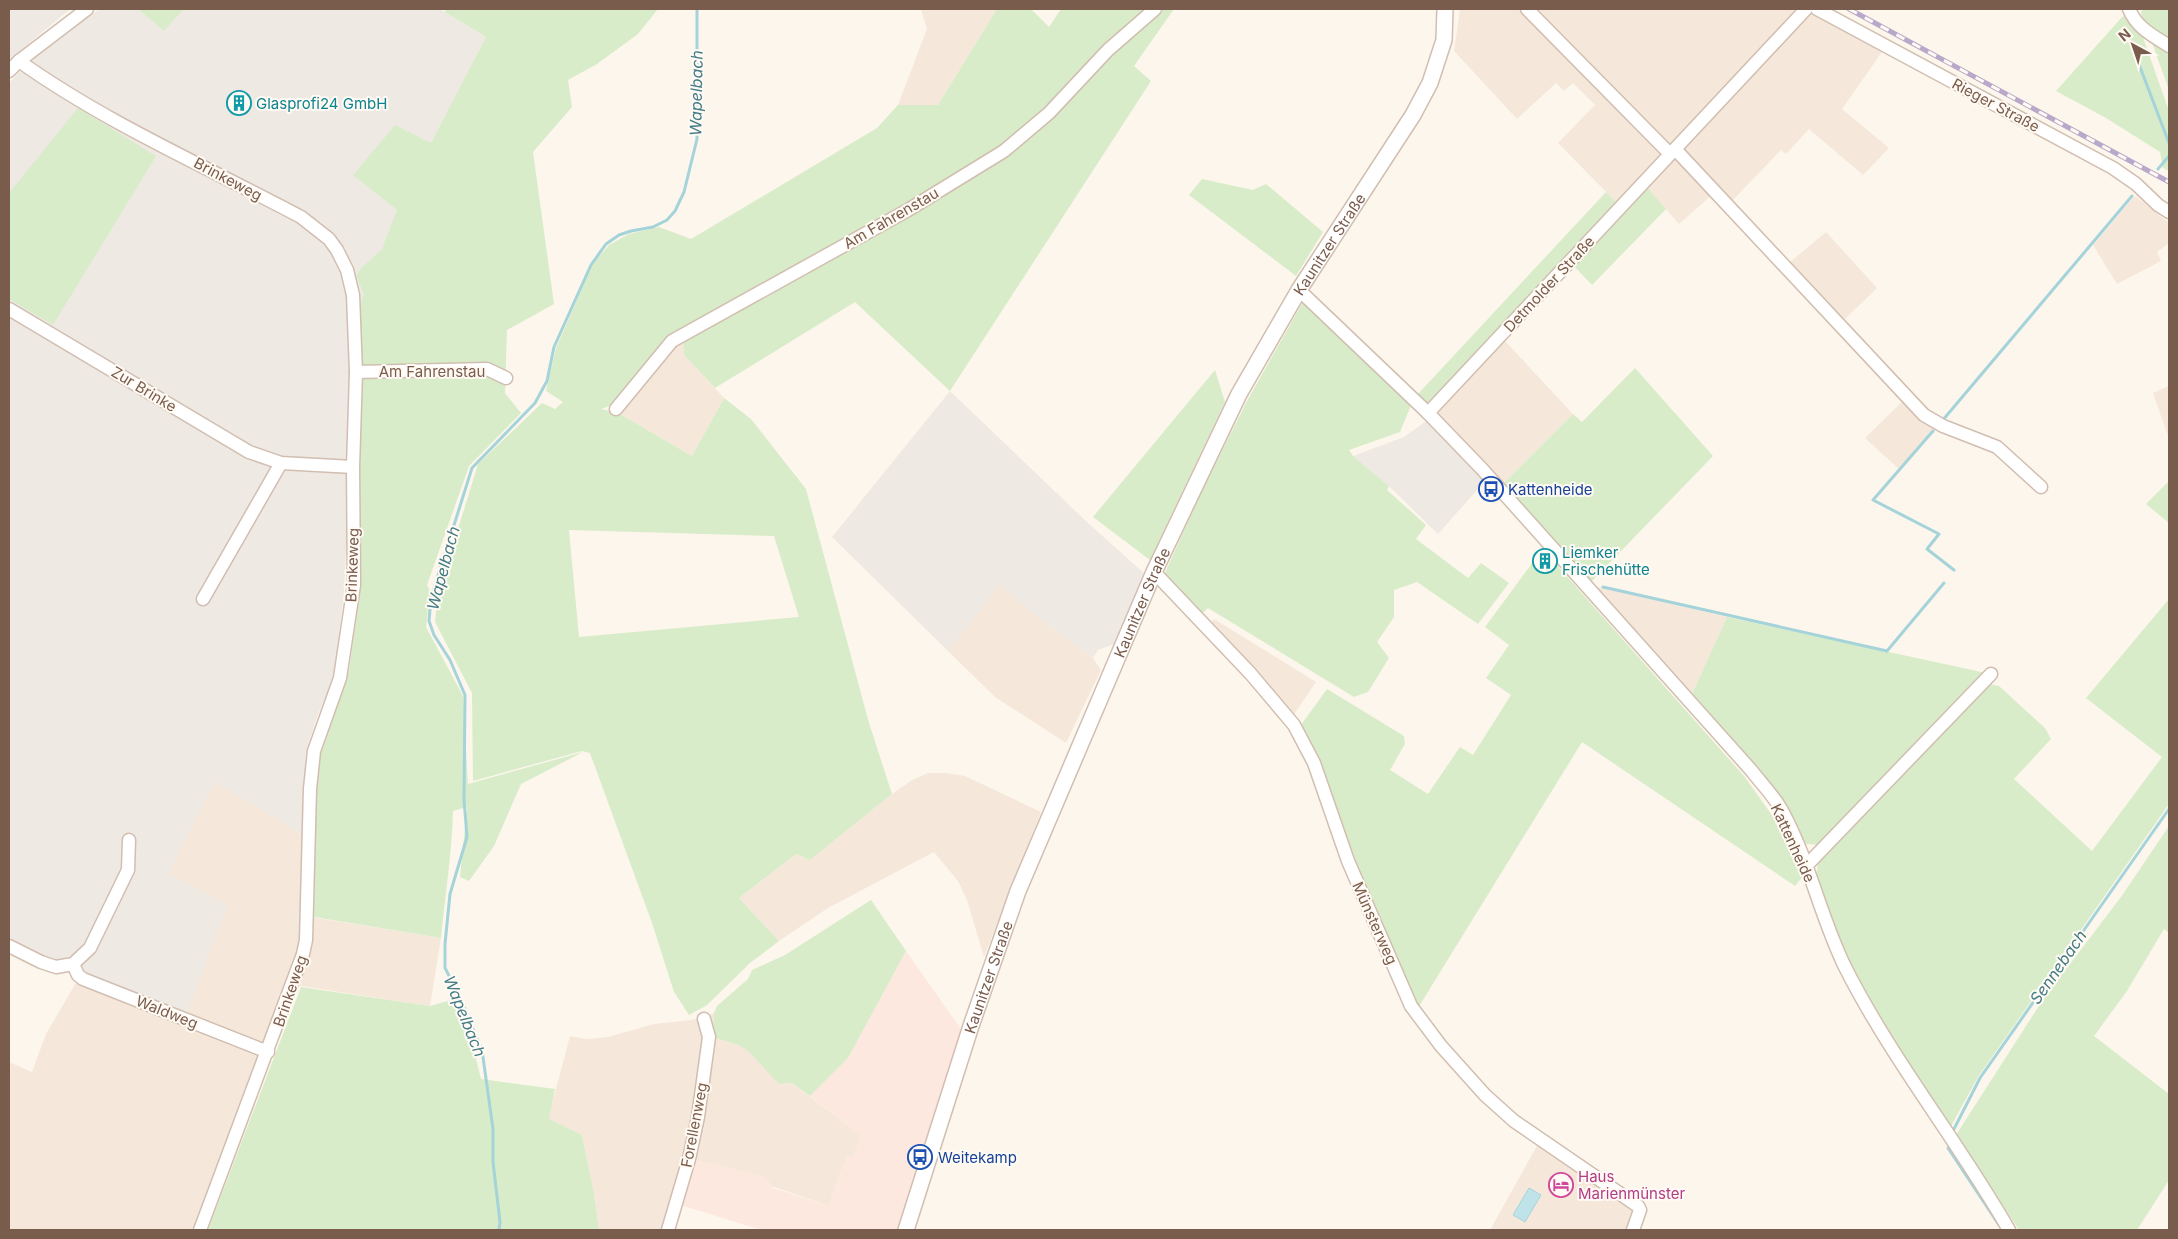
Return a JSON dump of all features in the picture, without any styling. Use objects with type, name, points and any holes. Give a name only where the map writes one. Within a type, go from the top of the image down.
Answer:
[{"type":"street","points":[[9,71],[19,61],[87,9]]},
{"type":"street","name":"Am Fahrenstau","points":[[616,409],[672,341],[908,210],[1004,151],[1028,133],[1108,50],[1155,9]]},
{"type":"street","name":"Kaunitzer Straße","points":[[906,1230],[971,1026],[1018,890],[1154,572],[1239,394],[1299,290],[1414,115],[1430,83],[1444,40],[1446,9]]},
{"type":"street","points":[[1526,9],[1672,151],[1924,415],[1943,426],[1997,448],[2041,487]]},
{"type":"street","name":"Detmolder Straße","points":[[1428,413],[1806,9]]},
{"type":"street","name":"Rieger Straße","points":[[1816,9],[2113,168],[2136,184],[2158,205],[2169,212]]},
{"type":"street","points":[[2129,9],[2136,22],[2144,31],[2169,46]]},
{"type":"street","name":"Brinkeweg","points":[[19,61],[47,81],[90,107],[301,217],[319,230],[337,250],[347,270],[353,295],[356,372],[354,584],[340,678],[314,751],[310,789],[306,940],[303,954],[268,1052],[200,1230]]},
{"type":"street","name":"Kattenheide","points":[[1299,290],[1428,413],[1482,469],[1752,770],[1781,809],[1806,866],[1827,926],[1845,967],[1894,1054],[2010,1230]]},
{"type":"street","name":"Zur Brinke","points":[[9,309],[249,452],[281,463],[354,467]]},
{"type":"street","name":"Am Fahrenstau","points":[[356,372],[487,369],[506,378]]},
{"type":"street","points":[[203,599],[281,463]]},
{"type":"street","name":"Münsterweg","points":[[1154,572],[1250,673],[1294,725],[1314,763],[1348,861],[1411,1006],[1441,1046],[1485,1095],[1514,1121],[1638,1206],[1640,1210],[1632,1230]]},
{"type":"street","points":[[1806,866],[1991,674]]},
{"type":"street","points":[[9,946],[41,962],[56,966],[73,964],[90,948],[128,870],[130,840]]},
{"type":"street","name":"Waldweg","points":[[73,964],[83,979],[268,1052]]},
{"type":"street","name":"Forellenweg","points":[[668,1230],[689,1159],[698,1117],[709,1037],[704,1019]]},
{"type":"shaded area","points":[[9,9],[70,9],[9,60]]},
{"type":"shaded area","points":[[100,9],[138,9],[164,31],[184,9],[440,9],[486,37],[398,210],[382,249],[361,268],[356,276],[364,295],[358,309],[344,592],[334,678],[318,714],[306,751],[303,835],[215,782],[168,874],[228,905],[186,1015],[87,975],[70,956],[55,960],[42,956],[9,938],[9,299],[54,325],[9,193],[9,83],[58,37]]},
{"type":"shaded area","points":[[921,9],[997,9],[938,105],[898,105],[927,29]]},
{"type":"shaded area","points":[[1460,9],[1796,9],[1618,204],[1558,143],[1595,105],[1573,83],[1564,91],[1556,83],[1517,119],[1454,51]]},
{"type":"shaded area","points":[[1813,12],[1882,52],[1842,109],[1889,148],[1863,175],[1809,129],[1786,154],[1781,150],[1731,202],[1713,194],[1679,224],[1646,186]]},
{"type":"shaded area","points":[[2135,196],[2169,223],[2169,243],[2157,252],[2161,261],[2117,284],[2093,245]]},
{"type":"shaded area","points":[[1826,232],[1877,288],[1843,321],[1788,264]]},
{"type":"shaded area","points":[[683,338],[684,355],[724,398],[692,456],[618,413]]},
{"type":"shaded area","points":[[1504,340],[1573,414],[1503,484],[1435,414]]},
{"type":"shaded area","points":[[2169,386],[2169,439],[2153,393]]},
{"type":"shaded area","points":[[950,391],[1088,523],[1146,575],[1114,644],[1098,650],[1093,658],[1039,619],[1000,584],[948,651],[832,537]]},
{"type":"shaded area","points":[[1905,399],[1936,426],[1899,469],[1865,438]]},
{"type":"shaded area","points":[[1429,419],[1486,480],[1438,534],[1389,486],[1353,456],[1404,437]]},
{"type":"shaded area","points":[[1000,583],[1039,619],[1093,658],[1101,670],[1066,743],[995,697],[948,651]]},
{"type":"shaded area","points":[[1599,587],[1727,617],[1691,696],[1595,590]]},
{"type":"shaded area","points":[[1214,619],[1316,682],[1293,716],[1209,625]]},
{"type":"shaded area","points":[[928,773],[947,773],[965,776],[1041,812],[984,957],[967,900],[958,881],[934,852],[828,908],[779,941],[739,898],[796,854],[810,860],[892,794],[912,780]]},
{"type":"shaded area","points":[[215,781],[303,835],[311,917],[441,938],[430,1006],[288,984],[267,1039],[261,1042],[250,1041],[186,1015],[168,874]]},
{"type":"shaded area","points":[[906,951],[963,1032],[901,1230],[762,1230],[680,1205],[693,1159],[766,1177],[773,1188],[829,1206],[848,1156],[854,1157],[861,1135],[810,1096],[848,1058]]},
{"type":"shaded area","points":[[77,981],[256,1051],[259,1061],[195,1230],[9,1230],[9,1062],[32,1072],[46,1034]]},
{"type":"shaded area","points":[[714,1013],[714,1037],[748,1050],[779,1084],[792,1083],[861,1135],[854,1158],[848,1156],[829,1206],[693,1159],[672,1230],[599,1230],[594,1193],[582,1135],[548,1119],[570,1036],[587,1039],[608,1037],[654,1024],[691,1020]]},
{"type":"shaded area","points":[[1538,1144],[1631,1203],[1635,1212],[1627,1230],[1490,1230]]},
{"type":"green space","points":[[138,9],[184,9],[164,31]]},
{"type":"green space","points":[[446,9],[658,9],[638,34],[597,64],[568,80],[572,107],[533,152],[554,304],[507,330],[505,393],[521,413],[469,466],[427,585],[430,591],[426,627],[463,696],[468,784],[583,752],[521,784],[494,846],[469,881],[460,877],[467,807],[453,811],[450,859],[441,938],[314,917],[316,768],[349,671],[360,591],[358,309],[364,295],[356,276],[361,268],[382,249],[397,210],[353,175],[395,125],[431,143],[486,37],[445,12]]},
{"type":"green space","points":[[997,9],[1031,9],[1049,27],[1061,9],[1174,9],[1134,66],[1151,81],[950,391],[855,302],[715,388],[684,355],[683,338],[612,405],[601,409],[618,413],[692,456],[724,398],[751,419],[806,489],[869,723],[892,794],[810,860],[796,854],[739,898],[779,941],[750,963],[707,1005],[689,1015],[674,992],[652,923],[590,753],[582,751],[473,781],[472,693],[435,622],[438,594],[478,464],[542,403],[555,409],[563,402],[546,391],[556,348],[592,265],[609,245],[629,234],[659,227],[691,239],[877,128],[898,105],[938,105]],"holes":[[[569,530],[774,536],[799,617],[579,637]]]},
{"type":"green space","points":[[2144,9],[2169,9],[2169,90],[2141,12]]},
{"type":"green space","points":[[2123,16],[2140,29],[2169,111],[2169,171],[2163,168],[2160,152],[2106,118],[2056,91]]},
{"type":"green space","points":[[78,108],[156,156],[53,325],[9,299],[9,193]]},
{"type":"green space","points":[[1202,179],[1253,190],[1266,184],[1323,232],[1296,276],[1189,195]]},
{"type":"green space","points":[[1646,186],[1666,209],[1592,285],[1573,265]]},
{"type":"green space","points":[[1606,192],[1618,204],[1429,407],[1417,395]]},
{"type":"green space","points":[[1304,300],[1412,403],[1400,432],[1349,450],[1353,456],[1389,486],[1387,490],[1426,525],[1416,539],[1468,578],[1481,563],[1509,583],[1478,624],[1417,582],[1394,590],[1394,617],[1377,642],[1389,658],[1368,692],[1354,697],[1208,608],[1196,619],[1164,575],[1199,497],[1247,401]]},
{"type":"green space","points":[[1635,368],[1713,456],[1591,582],[1503,484],[1573,414],[1582,422]]},
{"type":"green space","points":[[1215,370],[1225,402],[1150,560],[1093,517]]},
{"type":"green space","points":[[2169,481],[2169,523],[2146,504]]},
{"type":"green space","points":[[1533,562],[1545,573],[1555,563],[1744,776],[1774,818],[1803,876],[1795,886],[1582,742],[1418,1008],[1351,860],[1301,725],[1327,689],[1404,736],[1405,744],[1390,770],[1428,794],[1460,747],[1473,755],[1511,695],[1486,678],[1509,645],[1485,627]]},
{"type":"green space","points":[[2169,599],[2169,804],[1978,1077],[1951,1126],[1890,1035],[1850,964],[1816,876],[1819,856],[1989,684],[1999,686],[2045,728],[2051,739],[2014,779],[2092,851],[2162,757],[2086,698]]},
{"type":"green space","points":[[1727,617],[1986,673],[1821,845],[1806,844],[1795,823],[1691,696]]},
{"type":"green space","points":[[2169,826],[2169,933],[2164,929],[2127,991],[2094,1036],[2169,1094],[2169,1180],[2137,1230],[2019,1230],[1956,1135],[2044,998],[2121,897]]},
{"type":"green space","points":[[871,900],[906,951],[848,1058],[810,1096],[792,1083],[779,1084],[747,1050],[713,1037],[714,1013],[717,1006],[748,979],[752,970],[785,955]]},
{"type":"green space","points":[[301,987],[430,1006],[455,999],[474,1051],[481,1079],[555,1089],[549,1119],[582,1135],[594,1193],[599,1230],[208,1230]]},
{"type":"water","points":[[1529,1188],[1541,1195],[1525,1222],[1513,1215]]},
{"type":"waterway","name":"Wapelbach","points":[[499,1230],[500,1222],[493,1162],[493,1129],[482,1050],[459,995],[445,968],[445,944],[450,894],[467,837],[464,800],[465,695],[450,660],[434,635],[429,621],[431,598],[472,468],[535,403],[547,381],[554,347],[591,265],[606,244],[619,235],[653,227],[667,220],[675,211],[684,192],[697,139],[697,9]]},
{"type":"waterway","points":[[2132,46],[2169,143]]},
{"type":"waterway","points":[[2158,169],[2169,156]]},
{"type":"waterway","points":[[1942,421],[2132,196]]},
{"type":"waterway","points":[[1933,431],[1873,500],[1939,534],[1927,549],[1954,570]]},
{"type":"waterway","points":[[1603,587],[1887,651],[1944,583]]},
{"type":"waterway","name":"Sennebach","points":[[1954,1129],[1980,1078],[2169,809]]},
{"type":"waterway","name":"Sennebach","points":[[1948,1148],[1999,1225]]},
{"type":"railway","points":[[1849,9],[2169,182]]},
{"type":"place","name":"Glasprofi24 GmbH","points":[[239,103]]},
{"type":"place","name":"Kattenheide","points":[[1491,489]]},
{"type":"place","name":"Liemker Frischehütte","points":[[1545,561]]},
{"type":"place","name":"Weitekamp","points":[[920,1157]]},
{"type":"place","name":"Haus Marienmünster","points":[[1561,1185]]}]
